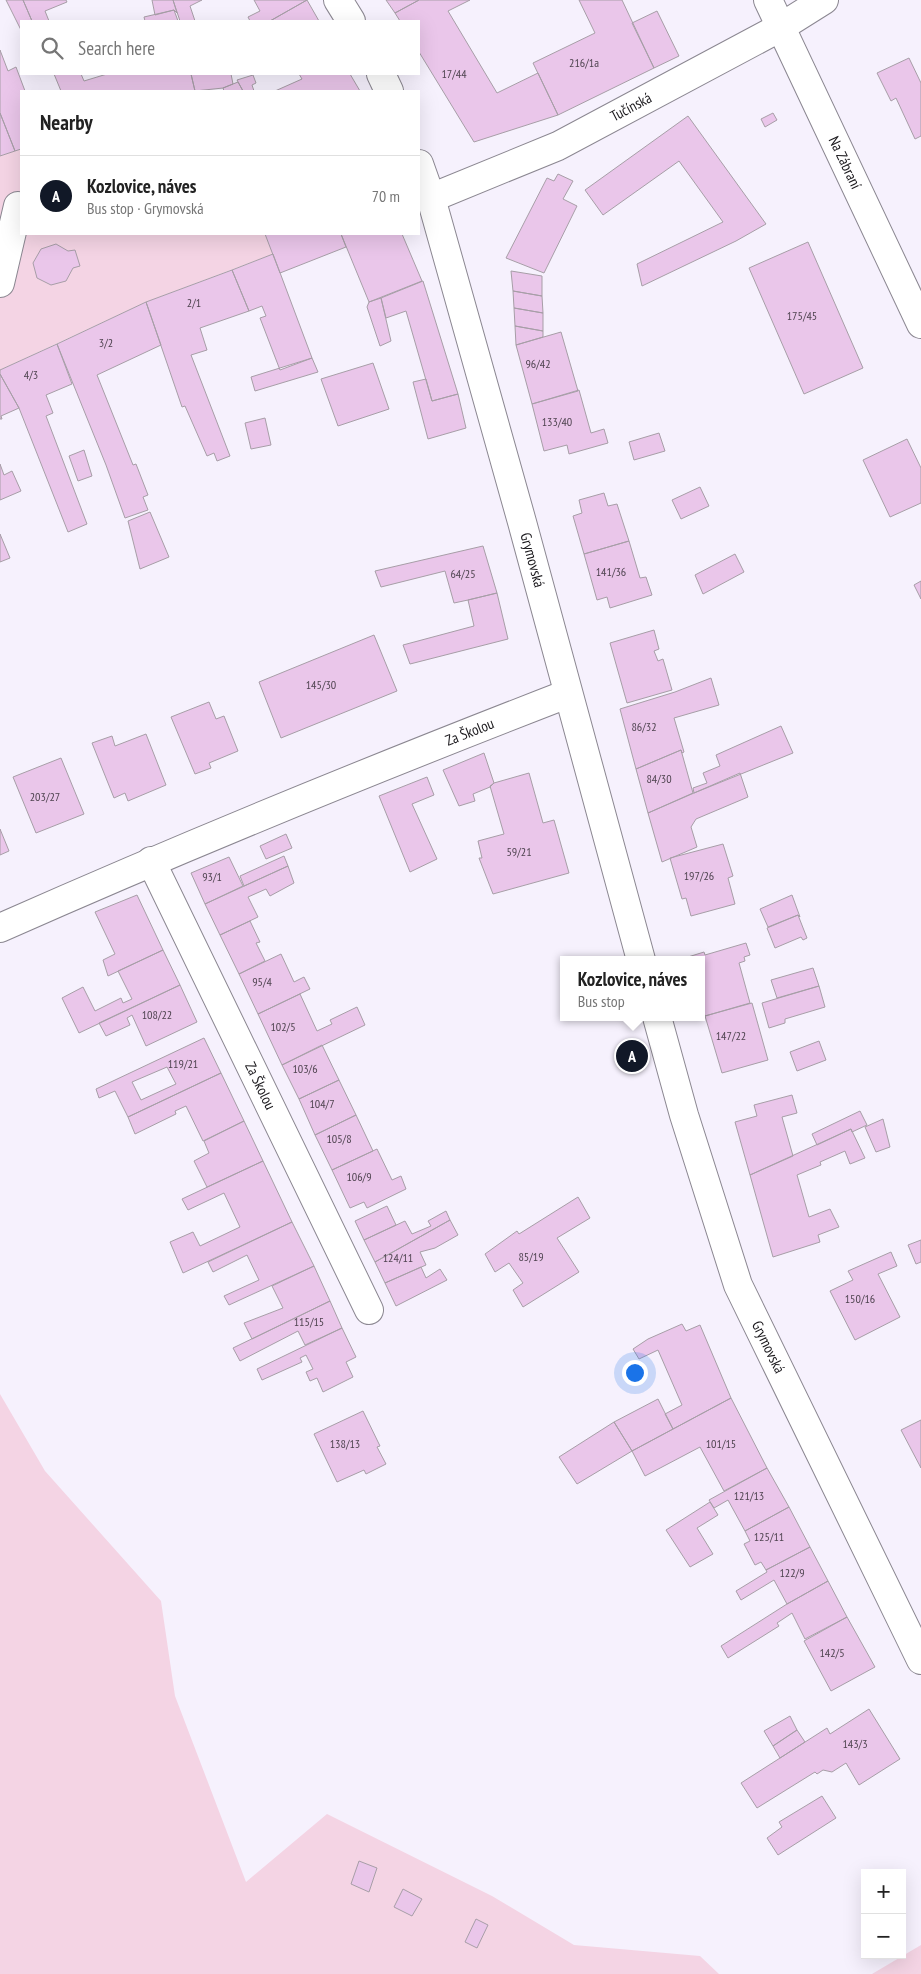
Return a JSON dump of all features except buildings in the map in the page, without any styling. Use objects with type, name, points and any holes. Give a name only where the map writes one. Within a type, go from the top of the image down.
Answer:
[{"type":"street","points":[[338,0],[350,20]]},
{"type":"street","name":"Na Zábraní","points":[[768,0],[921,324]]},
{"type":"street","name":"Tučínská","points":[[431,198],[558,146],[781,27],[824,0]]},
{"type":"street","points":[[382,75],[389,90]]},
{"type":"street","name":"Grymovská","points":[[420,167],[431,198],[522,522],[567,694],[640,956]]},
{"type":"street","points":[[0,283],[13,206]]},
{"type":"street","name":"Za Školou","points":[[0,928],[151,861],[417,752],[567,694]]},
{"type":"street","name":"Za Školou","points":[[151,861],[368,1310]]},
{"type":"street","name":"Grymovská","points":[[658,1021],[684,1115],[738,1285],[921,1660]]},
{"type":"shaded area","points":[[20,149],[20,235],[265,235],[273,254],[146,302],[0,370],[0,156]]},
{"type":"shaded area","points":[[0,1394],[45,1471],[161,1601],[175,1696],[246,1882],[327,1814],[492,1896],[574,1945],[700,1956],[719,1974],[0,1974]]},
{"type":"shaded area","points":[[921,1945],[921,1974],[872,1974],[897,1959],[906,1959],[906,1954]]},
{"type":"place","name":"Kozlovice, náves","points":[[632,1056]]}]
